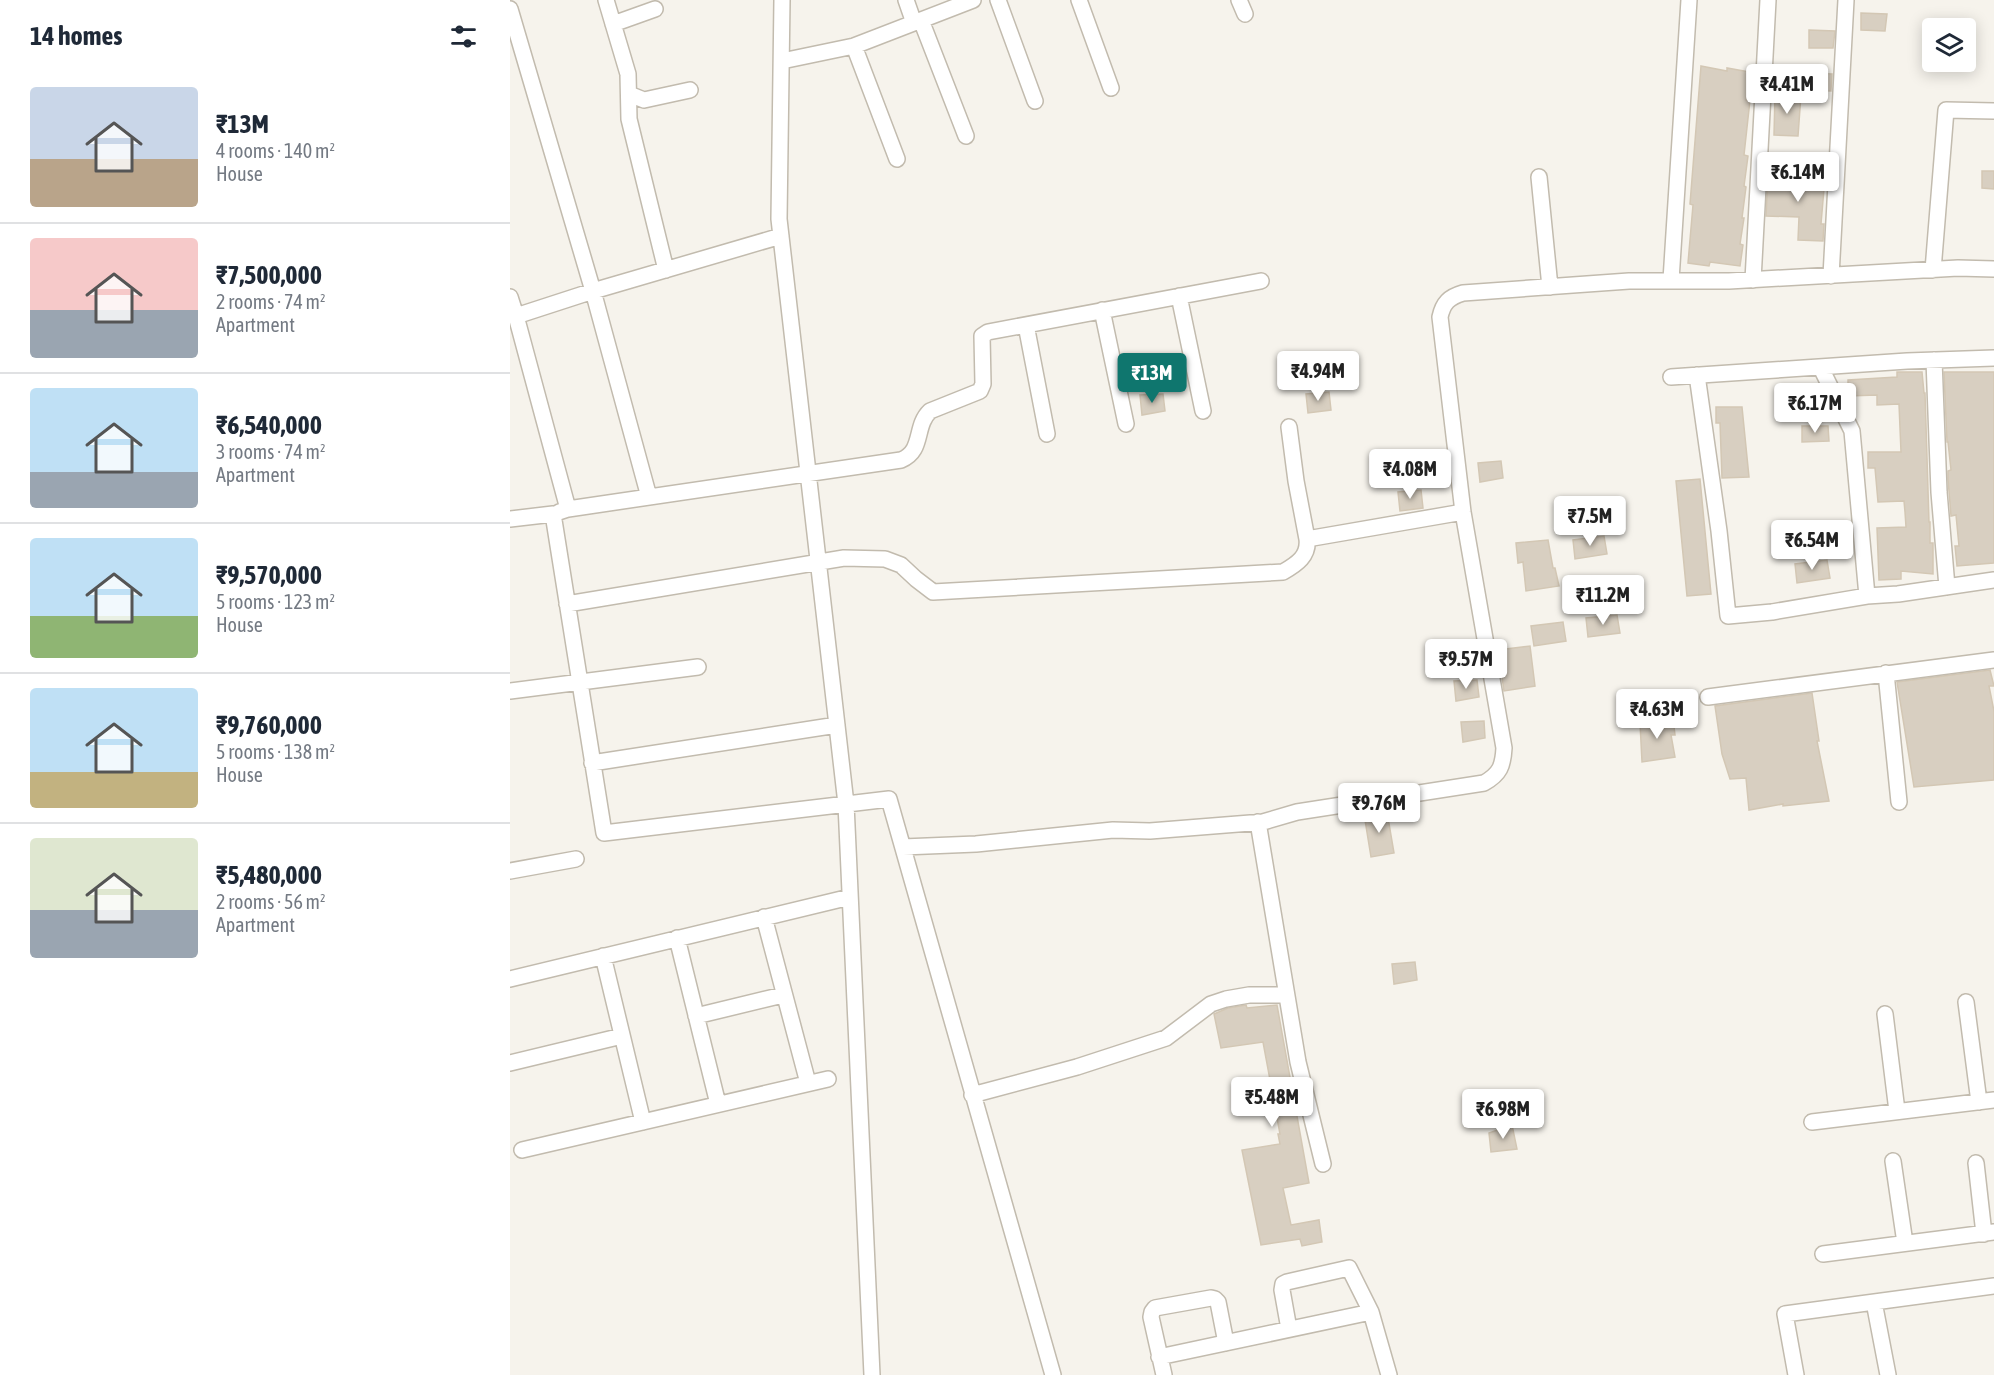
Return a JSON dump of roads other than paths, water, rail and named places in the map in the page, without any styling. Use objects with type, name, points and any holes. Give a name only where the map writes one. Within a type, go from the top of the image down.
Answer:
[{"type":"street","points":[[606,0],[628,74],[629,119],[666,270]]},
{"type":"street","points":[[782,0],[779,219],[846,804],[872,1375]]},
{"type":"street","points":[[906,0],[966,136]]},
{"type":"street","points":[[782,61],[854,46],[973,0]]},
{"type":"street","points":[[998,0],[1035,100]]},
{"type":"street","points":[[1079,0],[1112,88]]},
{"type":"street","points":[[1671,280],[1689,0]]},
{"type":"street","points":[[1753,280],[1768,0]]},
{"type":"street","points":[[1830,276],[1846,0]]},
{"type":"street","points":[[510,9],[593,291],[649,497]]},
{"type":"street","points":[[614,24],[655,9]]},
{"type":"street","points":[[854,46],[897,159]]},
{"type":"street","points":[[629,94],[644,100],[690,90]]},
{"type":"street","points":[[1933,270],[1946,110],[1994,111]]},
{"type":"street","points":[[1539,177],[1550,287]]},
{"type":"street","points":[[516,315],[781,236]]},
{"type":"street","points":[[903,847],[976,844],[1113,830],[1150,831],[1258,822],[1297,812],[1484,783],[1495,777],[1503,767],[1504,748],[1463,512],[1440,318],[1441,310],[1452,296],[1462,293],[1629,281],[1753,280],[1994,269]]},
{"type":"street","points":[[510,519],[901,460],[915,449],[925,416],[930,411],[980,391],[983,384],[982,336],[988,332],[1261,281]]},
{"type":"street","points":[[1179,296],[1203,411]]},
{"type":"street","points":[[510,297],[568,509]]},
{"type":"street","points":[[1102,310],[1126,424]]},
{"type":"street","points":[[1026,325],[1047,434]]},
{"type":"street","points":[[1671,377],[1994,358]]},
{"type":"street","points":[[1934,360],[1939,492],[1947,587]]},
{"type":"street","points":[[1821,368],[1852,431],[1868,596]]},
{"type":"street","points":[[1697,375],[1719,531],[1728,616],[1772,612],[1868,596],[1899,594],[1994,580]]},
{"type":"street","points":[[567,604],[844,558],[885,559],[901,564],[933,591],[1283,572],[1304,556],[1308,548],[1289,427]]},
{"type":"street","points":[[1307,539],[1463,512]]},
{"type":"street","points":[[553,514],[604,833],[889,799],[1053,1375]]},
{"type":"street","points":[[1708,697],[1994,660]]},
{"type":"street","points":[[510,691],[698,667]]},
{"type":"street","points":[[1886,673],[1899,802]]},
{"type":"street","points":[[592,763],[837,725]]},
{"type":"street","points":[[1258,822],[1298,1062],[1323,1164]]},
{"type":"street","points":[[510,871],[576,859]]},
{"type":"street","points":[[510,979],[850,897]]},
{"type":"street","points":[[764,918],[808,1083]]},
{"type":"street","points":[[677,938],[718,1104]]},
{"type":"street","points":[[603,956],[643,1122]]},
{"type":"street","points":[[696,1016],[783,995]]},
{"type":"street","points":[[972,1095],[1166,1038],[1210,1004],[1249,995],[1286,995]]},
{"type":"street","points":[[1812,1122],[1986,1101],[1966,1002]]},
{"type":"street","points":[[1885,1014],[1897,1111]]},
{"type":"street","points":[[510,1063],[622,1036]]},
{"type":"street","points":[[522,1150],[828,1078]]},
{"type":"street","points":[[1893,1161],[1905,1244]]},
{"type":"street","points":[[1823,1254],[1989,1233],[1976,1163]]},
{"type":"street","points":[[1289,1329],[1283,1284],[1345,1268],[1352,1271],[1371,1312],[1389,1375]]},
{"type":"street","points":[[1796,1375],[1785,1314],[1994,1286]]},
{"type":"street","points":[[1164,1375],[1151,1317],[1155,1308],[1215,1299],[1218,1302],[1226,1342]]},
{"type":"street","points":[[1874,1302],[1888,1375]]},
{"type":"street","points":[[1159,1357],[1371,1312]]}]
